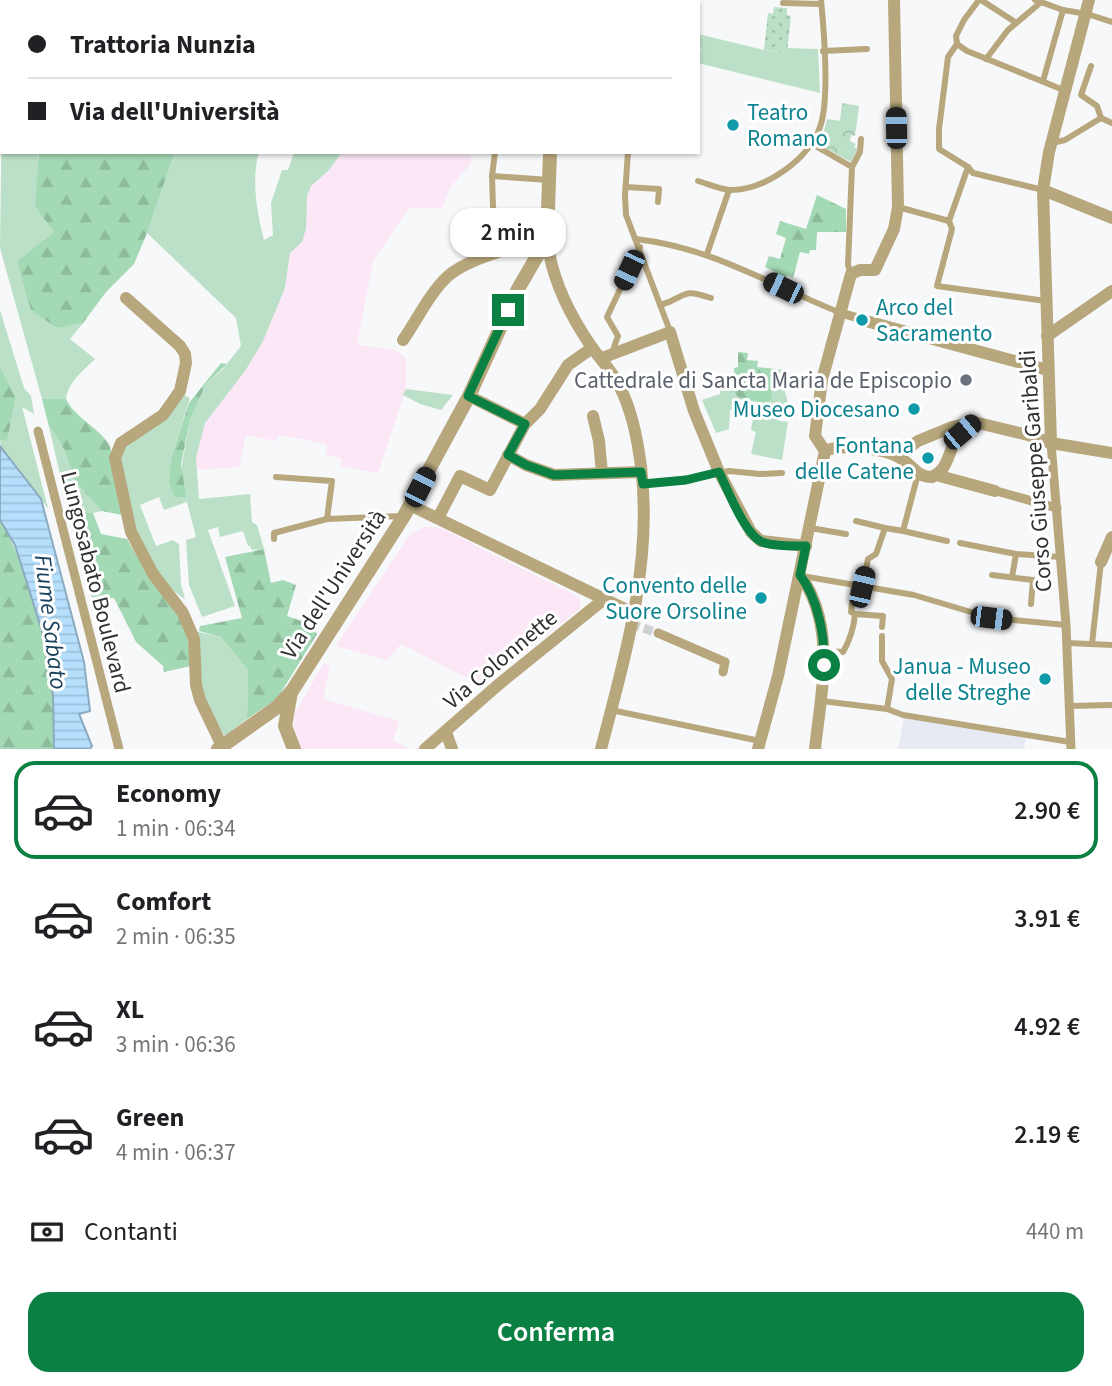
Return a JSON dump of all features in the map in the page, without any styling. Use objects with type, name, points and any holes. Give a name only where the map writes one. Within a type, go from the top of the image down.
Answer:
[{"type":"street","points":[[760,745],[800,575],[825,451],[815,436],[822,380],[851,274],[860,270],[875,270],[894,229],[898,206],[894,0]]},
{"type":"street","name":"Corso Giuseppe Garibaldi","points":[[1071,745],[1066,625],[1051,443],[1042,190],[1090,0]]},
{"type":"street","points":[[550,154],[545,241],[549,263],[562,294],[592,348],[618,383],[628,405],[636,429],[645,506],[643,554],[634,614],[601,749]]},
{"type":"street","points":[[1042,190],[1112,218]]},
{"type":"street","points":[[403,340],[449,275],[476,261],[509,249],[545,241]]},
{"type":"street","name":"Via dell'Università","points":[[220,748],[276,708],[292,691],[407,510],[468,396],[518,289],[545,241]]},
{"type":"street","points":[[1047,336],[1112,291]]},
{"type":"street","points":[[126,298],[180,346],[185,354],[186,371],[180,391],[163,415],[121,443],[115,458],[131,533],[153,575],[183,613],[194,639],[196,685],[220,748]]},
{"type":"street","points":[[841,313],[1048,370]]},
{"type":"street","points":[[602,358],[670,332],[694,411],[719,472],[742,518],[761,541],[806,546]]},
{"type":"street","points":[[438,518],[460,476],[490,490],[525,424],[540,409],[568,365],[592,348]]},
{"type":"street","points":[[468,396],[525,424]]},
{"type":"street","points":[[593,416],[602,473]]},
{"type":"street","points":[[825,451],[835,447],[847,447],[893,454],[952,427],[974,422],[1051,443],[1112,453]]},
{"type":"street","points":[[936,475],[946,465],[947,457],[962,432],[974,422]]},
{"type":"street","name":"Lungosabato Boulevard","points":[[38,431],[118,747]]},
{"type":"street","points":[[927,438],[941,443],[947,457]]},
{"type":"street","points":[[911,448],[909,457],[915,471]]},
{"type":"street","points":[[893,454],[927,477],[936,475],[1056,509]]},
{"type":"street","points":[[508,455],[554,475],[602,473],[642,478]]},
{"type":"street","points":[[407,510],[438,518],[634,614]]},
{"type":"street","points":[[1101,562],[1112,537]]},
{"type":"street","points":[[800,575],[812,595],[825,651],[815,749]]},
{"type":"street","name":"Via Colonnette","points":[[425,749],[498,685],[603,600]]},
{"type":"street","points":[[658,633],[725,662],[723,672]]},
{"type":"street","name":"Via dell'Università","points":[[292,691],[285,726],[294,749]]},
{"type":"street","points":[[446,732],[452,749]]},
{"type":"lane","points":[[1015,22],[980,0],[956,36],[957,44],[948,57],[939,149],[968,167],[972,173],[1042,190]]},
{"type":"lane","points":[[698,181],[729,190],[760,183],[779,175],[812,144],[820,125],[825,97],[821,2],[783,3]]},
{"type":"lane","points":[[986,59],[1015,22],[1037,2],[1112,22]]},
{"type":"lane","points":[[1043,81],[1063,10]]},
{"type":"lane","points":[[957,44],[986,59],[1066,91]]},
{"type":"lane","points":[[823,51],[867,50]]},
{"type":"lane","points":[[1091,66],[1081,95],[1097,106],[1101,118],[1112,123]]},
{"type":"lane","points":[[1052,144],[1065,140],[1101,118]]},
{"type":"lane","points":[[851,274],[848,265],[852,167],[860,152],[861,139]]},
{"type":"lane","points":[[812,144],[852,167]]},
{"type":"lane","points":[[495,154],[493,207],[509,249]]},
{"type":"lane","points":[[628,154],[626,215],[670,332]]},
{"type":"lane","points":[[968,167],[950,221],[952,229],[937,286],[1046,301]]},
{"type":"lane","points":[[492,176],[549,180]]},
{"type":"lane","points":[[626,187],[659,189],[658,202]]},
{"type":"lane","points":[[707,254],[729,190]]},
{"type":"lane","points":[[898,206],[950,221]]},
{"type":"lane","points":[[636,239],[659,241],[730,262],[841,313]]},
{"type":"lane","points":[[616,353],[614,347],[618,336],[607,317],[640,247]]},
{"type":"lane","points":[[660,305],[674,301],[684,293],[693,292],[711,298]]},
{"type":"lane","points":[[903,531],[915,471]]},
{"type":"lane","points":[[642,478],[686,480],[719,472],[782,474]]},
{"type":"lane","points":[[276,477],[332,481],[327,519]]},
{"type":"lane","points":[[274,539],[274,533],[327,519],[407,510]]},
{"type":"lane","points":[[856,521],[947,541]]},
{"type":"lane","points":[[810,528],[846,534]]},
{"type":"lane","points":[[883,627],[883,616],[851,612],[868,559],[876,554],[885,528]]},
{"type":"lane","points":[[960,543],[1016,554],[1061,557]]},
{"type":"lane","points":[[1012,577],[1016,554]]},
{"type":"lane","points":[[1092,644],[1101,562]]},
{"type":"lane","points":[[800,575],[914,595],[991,618],[1066,625]]},
{"type":"lane","points":[[992,575],[1033,580],[1031,604]]},
{"type":"lane","points":[[825,651],[843,652],[854,628],[855,614]]},
{"type":"lane","points":[[882,636],[882,661],[892,679],[887,709]]},
{"type":"lane","points":[[1067,643],[1112,645]]},
{"type":"lane","points":[[820,701],[887,709],[904,715],[1071,745]]},
{"type":"lane","points":[[1070,706],[1112,705]]},
{"type":"lane","points":[[611,710],[760,745]]},
{"type":"shaded area","points":[[341,154],[471,154],[471,164],[450,187],[442,208],[409,208],[373,261],[357,345],[395,350],[406,358],[406,389],[378,473],[341,466],[341,458],[326,455],[327,444],[279,435],[276,441],[246,435],[239,467],[197,470],[196,458],[205,423],[223,399],[285,288],[290,253],[302,242],[306,229],[307,196],[311,186],[329,170]]},
{"type":"shaded area","points":[[424,527],[445,530],[579,597],[581,608],[483,686],[401,644],[387,660],[336,646],[410,534]]},
{"type":"shaded area","points":[[324,663],[330,667],[323,699],[399,721],[393,740],[410,749],[301,749],[293,725],[295,713]]},
{"type":"shaded area","points":[[904,718],[1026,738],[1024,749],[898,749]]},
{"type":"green space","points":[[774,7],[787,8],[787,15],[791,16],[787,53],[764,50],[768,13],[773,14]]},
{"type":"green space","points":[[700,34],[786,53],[787,48],[818,49],[820,93],[700,63]]},
{"type":"green space","points":[[842,103],[859,106],[855,136],[851,135],[850,141],[856,144],[854,147],[858,149],[851,162],[818,144],[817,140],[824,131],[827,119],[840,121]]},
{"type":"green space","points":[[1,154],[39,154],[54,232],[17,261],[56,328],[83,323],[70,339],[95,359],[73,382],[66,399],[42,399],[0,248]]},
{"type":"green space","points":[[39,154],[174,154],[134,264],[106,292],[83,323],[57,328],[31,310],[17,261],[54,232],[35,206]]},
{"type":"green space","points":[[174,154],[259,154],[255,185],[264,240],[273,235],[271,203],[282,170],[288,170],[293,154],[341,154],[329,170],[311,186],[307,196],[306,229],[302,242],[290,253],[285,288],[263,341],[245,371],[205,423],[196,458],[199,499],[250,494],[252,522],[257,525],[264,549],[252,550],[243,531],[220,537],[218,527],[208,530],[235,606],[202,617],[189,585],[186,540],[196,537],[187,502],[164,510],[159,497],[140,505],[156,546],[173,540],[179,544],[181,584],[185,599],[161,578],[144,552],[129,507],[122,476],[120,449],[184,395],[190,398],[171,458],[169,483],[176,497],[190,420],[206,384],[222,370],[241,346],[236,318],[147,233]]},
{"type":"green space","points":[[817,195],[846,209],[846,232],[817,232],[816,250],[810,250],[809,254],[800,252],[793,278],[787,275],[782,286],[773,279],[776,272],[765,267],[769,256],[780,259],[786,238],[776,234],[780,221],[806,229]]},
{"type":"green space","points":[[0,310],[24,388],[31,396],[34,414],[22,407],[48,508],[20,476],[6,456],[0,440],[7,441],[16,397],[0,367]]},
{"type":"green space","points":[[738,352],[748,353],[747,360],[758,361],[757,367],[777,369],[770,404],[740,399],[728,386],[729,380],[735,379],[734,368],[738,367]]},
{"type":"green space","points":[[221,363],[227,364],[206,384],[190,420],[181,464],[186,497],[175,497],[169,483],[171,458],[189,403]]},
{"type":"green space","points":[[0,367],[16,397],[7,441],[0,440]]},
{"type":"green space","points":[[777,369],[785,370],[783,384],[790,410],[781,409],[779,421],[788,422],[782,460],[751,454],[756,432],[751,430],[756,402],[770,404]]},
{"type":"green space","points":[[720,386],[728,386],[740,399],[735,410],[730,410],[729,429],[716,433],[702,400],[720,394]]},
{"type":"green space","points":[[406,389],[453,395],[441,410],[420,404],[403,395]]},
{"type":"green space","points":[[42,399],[66,399],[110,446],[122,515],[102,511],[76,483],[64,449],[48,423]]},
{"type":"green space","points":[[48,423],[64,449],[76,483],[102,511],[73,511],[103,600],[93,602]]},
{"type":"green space","points":[[72,510],[93,513],[101,534],[127,539],[178,616],[187,634],[191,666],[164,672],[163,666],[136,642],[114,598],[103,600]]},
{"type":"green space","points":[[0,520],[20,560],[41,628],[53,695],[54,749],[0,749]]},
{"type":"green space","points":[[264,549],[271,583],[283,580],[296,585],[287,616],[310,624],[317,634],[277,699],[247,719],[248,670],[221,637],[199,631],[200,626],[242,618],[225,557]]},
{"type":"green space","points":[[194,631],[221,637],[248,670],[247,719],[225,736],[204,699]]},
{"type":"water","name":"Fiume Sabato","points":[[0,446],[41,499],[84,662],[90,711],[79,714],[92,746],[90,749],[54,749],[53,695],[42,631],[15,545],[0,520]]},
{"type":"tunnel","points":[[631,624],[658,633]]},
{"type":"place","name":"Teatro Romano","points":[[733,125]]},
{"type":"place","name":"Arco del Sacramento","points":[[862,320]]},
{"type":"place","name":"Cattedrale di Sancta Maria de Episcopio","points":[[966,380]]},
{"type":"place","name":"Museo Diocesano","points":[[914,409]]},
{"type":"place","name":"Fontana delle Catene","points":[[928,458]]},
{"type":"place","name":"Convento delle Suore Orsoline","points":[[761,598]]},
{"type":"place","name":"Janua - Museo delle Streghe","points":[[1045,679]]},
{"type":"route","points":[[508,310],[468,396],[525,424],[508,455],[554,475],[641,472],[643,484],[686,480],[719,472],[742,518],[761,541],[806,546],[800,575],[812,595],[825,651],[824,665]]}]
